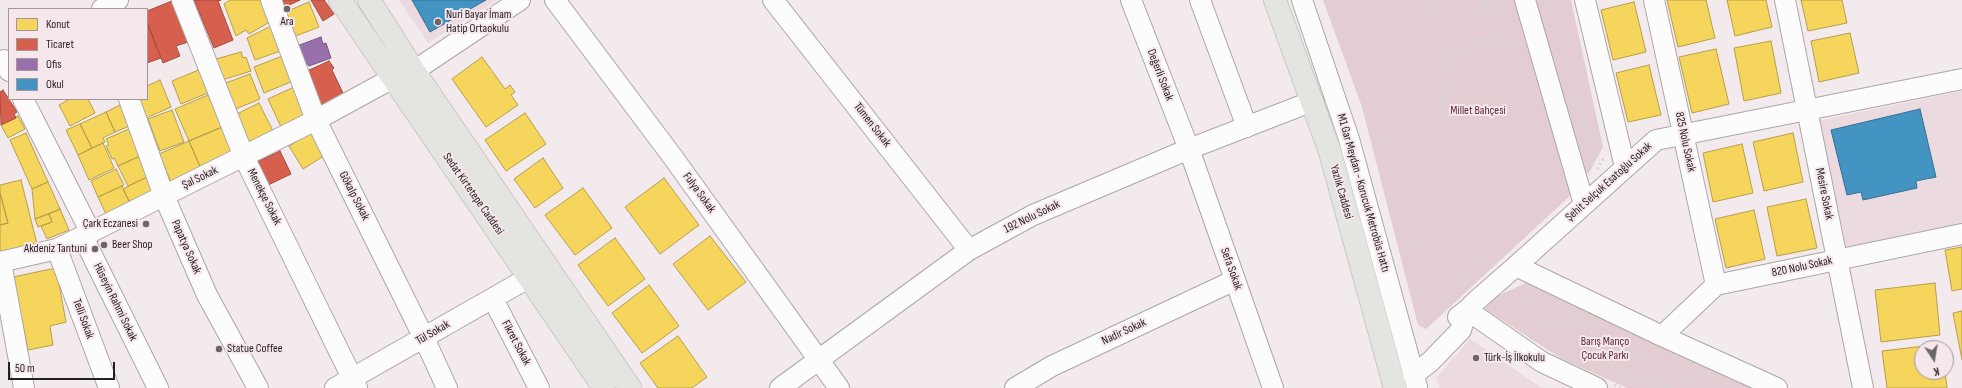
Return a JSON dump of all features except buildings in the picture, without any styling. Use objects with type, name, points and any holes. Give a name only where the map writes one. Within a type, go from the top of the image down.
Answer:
[{"type":"main road","name":"Sedat Kirtetepe Caddesi","points":[[340,0],[530,277],[604,388]]},
{"type":"main road","name":"Sedat Kirtetepe Caddesi","points":[[369,0],[414,71],[630,388]]},
{"type":"main road","name":"Yazlık Caddesi","points":[[1275,0],[1313,101],[1330,152],[1395,388]]},
{"type":"street","points":[[104,8],[118,0]]},
{"type":"street","name":"Menekşe Sokak","points":[[182,0],[244,157],[355,383]]},
{"type":"street","name":"Gökalp Sokak","points":[[271,0],[314,115],[424,338],[447,388]]},
{"type":"street","points":[[414,71],[520,0]]},
{"type":"street","name":"Fulya Sokak","points":[[555,0],[672,156],[839,388]]},
{"type":"street","name":"Tümen Sokak","points":[[773,0],[969,250]]},
{"type":"street","name":"Değerli Sokak","points":[[1131,0],[1189,149]]},
{"type":"street","points":[[1200,0],[1247,127]]},
{"type":"street","name":"M1 Gar Meydan - Korucuk Metrobüs Hattı","points":[[1302,0],[1349,139],[1412,374]]},
{"type":"street","points":[[1525,0],[1582,197]]},
{"type":"street","points":[[1585,0],[1625,167]]},
{"type":"street","name":"825 Nolu Sokak","points":[[1654,0],[1716,285]]},
{"type":"street","name":"Mesire Sokak","points":[[1785,0],[1863,388]]},
{"type":"street","name":"Şal Sokak","points":[[0,262],[57,249],[87,235],[244,157],[314,115],[393,78]]},
{"type":"street","name":"Şehit Selçuk Esatoğlu Sokak","points":[[1412,374],[1420,352],[1453,320],[1467,310],[1516,266],[1582,197],[1625,167],[1656,140],[1962,79]]},
{"type":"street","name":"Hüseyin Rahmi Sokak","points":[[23,100],[158,388]]},
{"type":"street","name":"Papatya Sokak","points":[[128,100],[164,196],[207,295],[258,388]]},
{"type":"street","name":"192 Nolu Sokak","points":[[780,388],[969,250],[1033,215],[1189,149],[1313,101]]},
{"type":"street","name":"Sefa Sokak","points":[[1189,149],[1273,388]]},
{"type":"street","name":"820 Nolu Sokak","points":[[1716,285],[1962,234]]},
{"type":"street","name":"Telli Sokak","points":[[57,249],[109,388]]},
{"type":"street","points":[[0,262],[24,388]]},
{"type":"street","points":[[1516,266],[1662,336],[1777,388]]},
{"type":"street","name":"Tül Sokak","points":[[335,388],[355,383],[424,338],[530,277]]},
{"type":"street","name":"Nadir Sokak","points":[[1015,388],[1052,366],[1235,280]]},
{"type":"street","points":[[1662,336],[1716,285]]},
{"type":"street","name":"Fikret Sokak","points":[[493,299],[539,388]]},
{"type":"street","points":[[1467,310],[1542,362],[1597,388]]},
{"type":"path","points":[[1342,0],[1377,99],[1397,174],[1410,226],[1418,286],[1432,297],[1449,296],[1483,262],[1488,247],[1483,231],[1459,186],[1445,143],[1442,106],[1430,50],[1432,29],[1425,0]]},
{"type":"path","points":[[1480,0],[1532,24]]},
{"type":"path","points":[[1442,106],[1450,49],[1465,25],[1490,4],[1491,0]]},
{"type":"path","points":[[1548,0],[1589,141],[1570,158]]},
{"type":"path","points":[[1445,77],[1459,55],[1483,41],[1497,29],[1501,18],[1499,9]]},
{"type":"path","points":[[1483,41],[1510,42],[1540,50]]},
{"type":"path","points":[[1582,197],[1607,153]]},
{"type":"path","points":[[1499,280],[1512,292],[1530,302]]},
{"type":"path","points":[[1595,327],[1533,297],[1530,302],[1530,311],[1533,319],[1541,325],[1566,324],[1574,328],[1582,348],[1590,356],[1600,361],[1619,350],[1628,348],[1641,355],[1654,383],[1663,387],[1688,382],[1699,375],[1702,368]]},
{"type":"path","points":[[1570,326],[1574,317]]},
{"type":"path","points":[[1597,322],[1590,336],[1619,350]]},
{"type":"path","points":[[1608,357],[1612,366],[1620,374],[1631,381],[1653,381]]},
{"type":"shaded area","name":"Nuri Bayar İmam Hatip Ortaokulu","points":[[399,0],[497,0],[428,43]]},
{"type":"shaded area","points":[[1962,91],[1962,228],[1847,250],[1817,121]]},
{"type":"shaded area","name":"Türk-İş İlkokulu","points":[[1470,339],[1542,388],[1440,388],[1436,378]]},
{"type":"green space","name":"Millet Bahçesi","points":[[1323,0],[1571,0],[1603,147],[1589,173],[1568,179],[1572,194],[1426,329],[1418,325],[1362,107]]},
{"type":"green space","name":"Barış Manço Çocuk Parkı","points":[[1528,282],[1752,388],[1627,388],[1562,359],[1485,309],[1495,297]]},
{"type":"place","name":"Ara","points":[[287,9]]},
{"type":"place","name":"Nuri Bayar İmam Hatip Ortaokulu","points":[[438,22]]},
{"type":"place","name":"Çark Eczanesi","points":[[146,224]]},
{"type":"place","name":"Beer Shop","points":[[104,245]]},
{"type":"place","name":"Akdeniz Tantuni","points":[[95,249]]},
{"type":"place","name":"Statue Coffee","points":[[219,349]]},
{"type":"place","name":"Türk-İş İlkokulu","points":[[1476,358]]}]
